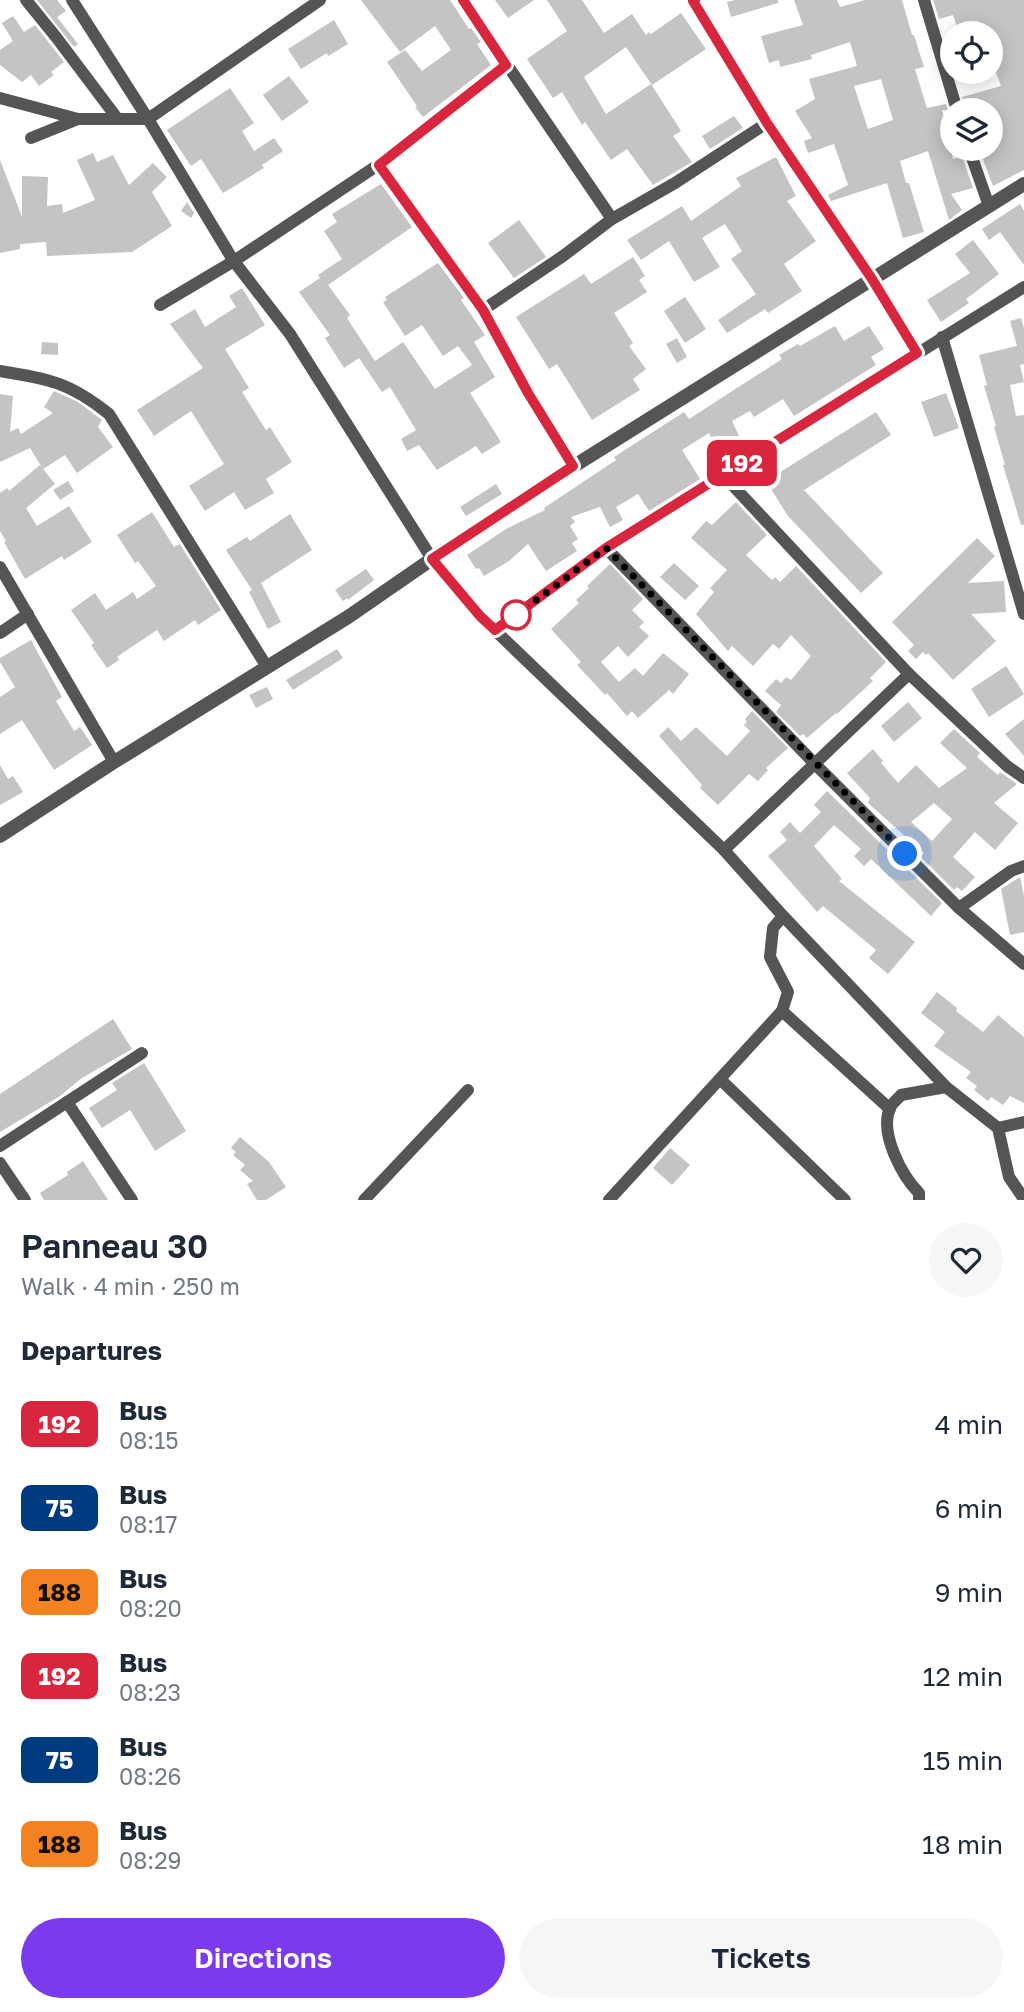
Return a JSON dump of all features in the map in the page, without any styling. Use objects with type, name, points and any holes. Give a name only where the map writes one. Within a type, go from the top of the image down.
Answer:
[{"type":"street","points":[[26,0],[117,118]]},
{"type":"street","points":[[72,0],[234,261],[290,334],[432,559],[480,616],[724,850],[946,1087],[998,1128],[1009,1177],[1024,1199]]},
{"type":"street","points":[[0,98],[78,119],[148,119],[320,0]]},
{"type":"street","points":[[463,0],[612,219]]},
{"type":"street","points":[[694,0],[767,123],[872,279],[917,353]]},
{"type":"street","points":[[923,0],[953,98]]},
{"type":"street","points":[[160,305],[234,261],[379,165],[506,65]]},
{"type":"street","points":[[31,138],[78,119]]},
{"type":"street","points":[[483,310],[612,219],[675,183],[767,123]]},
{"type":"street","points":[[973,161],[989,206]]},
{"type":"street","points":[[379,165],[483,310],[528,393],[573,466]]},
{"type":"street","points":[[0,836],[348,617],[573,466],[1024,184]]},
{"type":"street","points":[[495,630],[606,548],[1024,287]]},
{"type":"street","points":[[942,337],[1024,614]]},
{"type":"street","points":[[0,371],[62,383],[87,396],[109,414],[267,667]]},
{"type":"street","points":[[723,475],[909,674],[1007,766],[1024,778]]},
{"type":"street","points":[[606,548],[959,908],[1024,964]]},
{"type":"street","points":[[0,567],[114,762]]},
{"type":"street","points":[[0,633],[28,614]]},
{"type":"street","points":[[724,850],[909,674]]},
{"type":"street","points":[[959,908],[1011,871],[1024,866]]},
{"type":"street","points":[[609,1200],[782,1012],[788,992],[770,957],[773,928],[783,916]]},
{"type":"street","points":[[782,1012],[890,1109]]},
{"type":"street","points":[[0,1146],[142,1053]]},
{"type":"street","points":[[720,1079],[845,1200]]},
{"type":"street","points":[[919,1200],[919,1193],[906,1179],[888,1137],[890,1109],[901,1095],[946,1087]]},
{"type":"street","points":[[364,1200],[468,1090]]},
{"type":"street","points":[[67,1102],[132,1200]]},
{"type":"street","points":[[998,1128],[1024,1122]]},
{"type":"street","points":[[0,1163],[25,1200]]},
{"type":"building","points":[[37,0],[57,0],[66,11],[57,17],[78,44],[74,47]]},
{"type":"building","points":[[361,0],[450,0],[481,42],[477,44],[491,65],[423,117],[387,62],[405,50],[422,71],[451,50],[435,26],[400,52]]},
{"type":"building","points":[[495,0],[534,0],[508,18]]},
{"type":"building","points":[[547,0],[582,0],[604,33],[632,14],[646,35],[649,32],[651,34],[681,13],[706,49],[652,85],[626,47],[584,77],[606,114],[651,84],[681,131],[673,136],[692,162],[653,185],[627,149],[611,160],[585,122],[582,125],[562,92],[553,98],[527,59],[567,31]]},
{"type":"building","points":[[778,0],[778,3],[731,17],[727,2]]},
{"type":"building","points":[[794,0],[837,0],[840,7],[865,0],[902,0],[924,67],[915,69],[927,108],[940,105],[940,161],[964,161],[973,188],[951,194],[962,210],[949,220],[928,151],[900,161],[924,232],[903,238],[887,183],[831,201],[828,195],[848,185],[834,144],[808,153],[804,141],[812,138],[795,111],[815,99],[809,79],[857,66],[850,42],[811,55],[812,59],[780,67],[779,60],[769,63],[761,36],[803,25]],"holes":[[[881,79],[893,120],[868,129],[854,86]]]},
{"type":"building","points":[[933,0],[1024,0],[1024,170],[993,186],[984,161],[1003,161],[1003,98],[962,97],[1003,84],[1003,21],[955,21],[953,15],[939,19]]},
{"type":"building","points":[[13,16],[24,32],[35,25],[64,62],[51,72],[54,75],[39,86],[31,75],[22,82],[0,65],[0,50],[13,41],[2,23]]},
{"type":"building","points":[[334,20],[348,44],[301,69],[288,49]]},
{"type":"building","points":[[289,76],[309,102],[282,121],[263,95]]},
{"type":"building","points":[[230,88],[254,123],[242,131],[254,151],[274,138],[283,151],[262,165],[264,168],[223,193],[201,159],[191,166],[167,130]]},
{"type":"building","points":[[734,116],[743,128],[710,149],[702,136]]},
{"type":"building","points":[[93,153],[97,162],[113,155],[129,185],[153,163],[167,177],[152,192],[172,226],[132,252],[47,256],[46,242],[20,244],[20,249],[0,253],[0,160],[22,217],[22,176],[48,177],[47,206],[62,204],[63,213],[95,200],[77,160]]},
{"type":"building","points":[[776,157],[796,196],[787,201],[816,241],[784,264],[802,291],[768,313],[765,309],[727,333],[718,320],[756,294],[731,259],[742,251],[725,224],[702,238],[720,267],[694,282],[669,241],[641,260],[627,240],[682,206],[691,221],[741,186],[736,178]]},
{"type":"building","points":[[381,184],[412,227],[328,285],[350,315],[347,318],[375,361],[403,342],[435,389],[472,365],[458,346],[443,356],[422,325],[405,336],[383,302],[387,300],[385,297],[438,263],[464,298],[461,300],[485,335],[474,342],[495,377],[470,393],[501,442],[482,454],[476,446],[437,470],[419,445],[407,451],[401,439],[416,430],[390,387],[382,392],[359,358],[344,368],[325,338],[330,335],[299,292],[342,259],[324,231],[337,222],[332,214]]},
{"type":"building","points":[[187,202],[194,213],[191,218],[181,211]]},
{"type":"building","points":[[1020,204],[1024,211],[1024,265],[1000,232],[989,240],[982,229]]},
{"type":"building","points":[[519,220],[546,257],[514,278],[488,243]]},
{"type":"building","points":[[973,240],[999,274],[966,299],[969,303],[941,322],[927,300],[970,273],[955,254]]},
{"type":"building","points":[[633,257],[645,276],[639,280],[647,292],[614,313],[633,343],[629,346],[646,369],[633,379],[640,390],[592,420],[557,364],[549,369],[516,317],[584,274],[591,284]]},
{"type":"building","points":[[242,288],[265,325],[225,349],[249,388],[242,392],[266,430],[270,427],[292,462],[266,479],[274,493],[245,510],[234,492],[205,511],[189,486],[224,464],[191,411],[154,436],[137,410],[203,368],[170,324],[195,309],[205,327],[236,307],[229,296]]},
{"type":"building","points":[[685,297],[706,329],[685,343],[664,311]]},
{"type":"building","points":[[1021,318],[1024,328],[1024,364],[1020,365],[1024,382],[1010,385],[1016,416],[1024,415],[1024,525],[1021,525],[1003,465],[979,355],[1017,346],[1010,321]]},
{"type":"building","points":[[835,326],[844,341],[869,326],[884,349],[871,357],[876,365],[794,416],[783,399],[754,417],[750,411],[732,421],[742,442],[719,453],[709,433],[682,450],[700,479],[649,511],[638,494],[616,507],[623,520],[610,527],[600,507],[571,517],[575,522],[570,526],[578,539],[572,543],[577,551],[546,571],[528,544],[509,561],[484,576],[479,568],[476,569],[467,555],[506,529],[545,510],[544,508],[616,460],[614,457],[684,412],[689,419],[782,359],[779,355]]},
{"type":"building","points":[[677,338],[687,357],[677,363],[666,344]]},
{"type":"building","points":[[42,342],[58,343],[58,355],[41,354]]},
{"type":"building","points":[[54,391],[78,402],[102,420],[98,427],[113,447],[77,473],[65,455],[43,469],[30,448],[0,462],[0,394],[13,396],[10,432],[18,428],[21,434],[53,413],[44,407]]},
{"type":"building","points":[[946,393],[959,428],[934,437],[921,402]]},
{"type":"building","points":[[876,412],[891,435],[804,490],[883,573],[861,593],[788,516],[766,481]]},
{"type":"building","points":[[40,465],[55,484],[26,508],[37,526],[69,506],[92,542],[64,560],[62,556],[25,579],[0,531],[0,493],[7,488],[9,491]]},
{"type":"building","points":[[68,481],[74,491],[60,500],[53,490]]},
{"type":"building","points":[[496,484],[502,494],[466,516],[460,507]]},
{"type":"building","points":[[736,502],[767,535],[746,555],[772,580],[775,577],[780,582],[796,566],[886,662],[870,678],[873,681],[807,738],[803,734],[800,736],[776,712],[781,705],[765,691],[776,679],[781,683],[786,677],[791,680],[811,656],[791,635],[779,649],[773,644],[753,666],[732,646],[728,651],[696,614],[714,592],[710,588],[727,570],[691,538],[706,521],[712,525]]},
{"type":"building","points":[[152,512],[174,547],[180,544],[221,610],[198,625],[195,620],[164,641],[157,630],[117,657],[119,660],[107,668],[91,645],[94,643],[71,610],[95,593],[106,610],[133,592],[137,599],[156,586],[138,561],[135,563],[117,535]]},
{"type":"building","points":[[290,514],[312,550],[261,583],[281,622],[268,629],[249,592],[252,590],[226,550],[247,537],[250,541]]},
{"type":"building","points":[[977,538],[995,556],[968,583],[1004,581],[1006,612],[971,614],[996,641],[953,680],[928,653],[926,655],[923,652],[916,659],[908,651],[914,645],[892,622]]},
{"type":"building","points":[[674,563],[699,586],[685,600],[660,577]]},
{"type":"building","points":[[610,564],[643,599],[632,610],[644,622],[639,627],[649,636],[628,657],[618,646],[601,662],[619,682],[635,668],[643,676],[663,653],[689,674],[673,694],[669,690],[638,718],[632,711],[627,716],[607,693],[605,695],[577,665],[581,662],[551,629],[579,603],[576,600],[589,588],[587,586]]},
{"type":"building","points":[[366,569],[374,580],[343,601],[335,590]]},
{"type":"building","points":[[31,640],[62,697],[56,701],[74,731],[80,727],[92,745],[54,770],[22,720],[0,734],[0,697],[15,687],[0,658]]},
{"type":"building","points":[[337,649],[343,658],[293,690],[286,680]]},
{"type":"building","points":[[1006,666],[1024,694],[989,717],[971,689]]},
{"type":"building","points":[[267,687],[273,699],[256,708],[249,695]]},
{"type":"building","points":[[908,702],[922,718],[894,742],[881,726]]},
{"type":"building","points":[[752,711],[788,748],[766,768],[768,770],[758,781],[749,774],[718,805],[700,788],[702,785],[659,736],[668,727],[681,741],[696,727],[727,756],[750,731],[744,725],[747,722],[745,719]]},
{"type":"building","points":[[1024,719],[1024,756],[1005,734]]},
{"type":"building","points":[[954,729],[980,753],[977,757],[998,775],[1000,772],[1017,784],[994,803],[1018,823],[995,850],[975,832],[953,857],[975,877],[962,891],[957,887],[954,890],[921,857],[924,853],[868,803],[870,798],[847,773],[873,749],[898,783],[916,765],[939,788],[967,768],[940,743]],"holes":[[[934,803],[952,819],[932,841],[911,822]]]},
{"type":"building","points":[[0,765],[8,779],[13,776],[23,792],[0,805]]},
{"type":"building","points":[[827,791],[942,903],[931,916],[871,859],[864,866],[854,856],[861,849],[834,825],[814,846],[842,879],[839,881],[915,942],[888,974],[869,958],[876,950],[823,906],[817,912],[768,856],[787,840],[780,832],[790,822],[800,833],[821,812],[814,805]]},
{"type":"building","points":[[1020,877],[1024,896],[1024,932],[1010,935],[1001,889]]},
{"type":"building","points":[[937,992],[983,1032],[998,1015],[1024,1037],[1024,1103],[1010,1096],[1003,1105],[991,1097],[988,1101],[974,1090],[977,1086],[966,1078],[971,1072],[934,1046],[945,1032],[921,1013]]},
{"type":"building","points":[[113,1019],[132,1049],[0,1132],[0,1094]]},
{"type":"building","points":[[144,1063],[186,1131],[155,1151],[130,1110],[102,1128],[89,1108],[117,1090],[112,1083]]},
{"type":"building","points":[[240,1137],[269,1162],[286,1187],[266,1200],[257,1200],[247,1184],[253,1181],[240,1170],[245,1165],[233,1155],[236,1152],[231,1148]]},
{"type":"building","points":[[670,1148],[690,1165],[672,1185],[653,1168]]},
{"type":"building","points":[[83,1161],[108,1200],[44,1200],[40,1193],[68,1175],[67,1172]]},
{"type":"bus line","name":"192","points":[[463,0],[506,65],[379,165],[483,310],[528,393],[573,466],[432,559],[495,630],[606,548],[917,353],[872,279],[767,123],[693,1],[695,0]]},
{"type":"route","points":[[516,615],[606,548],[905,854]]}]
